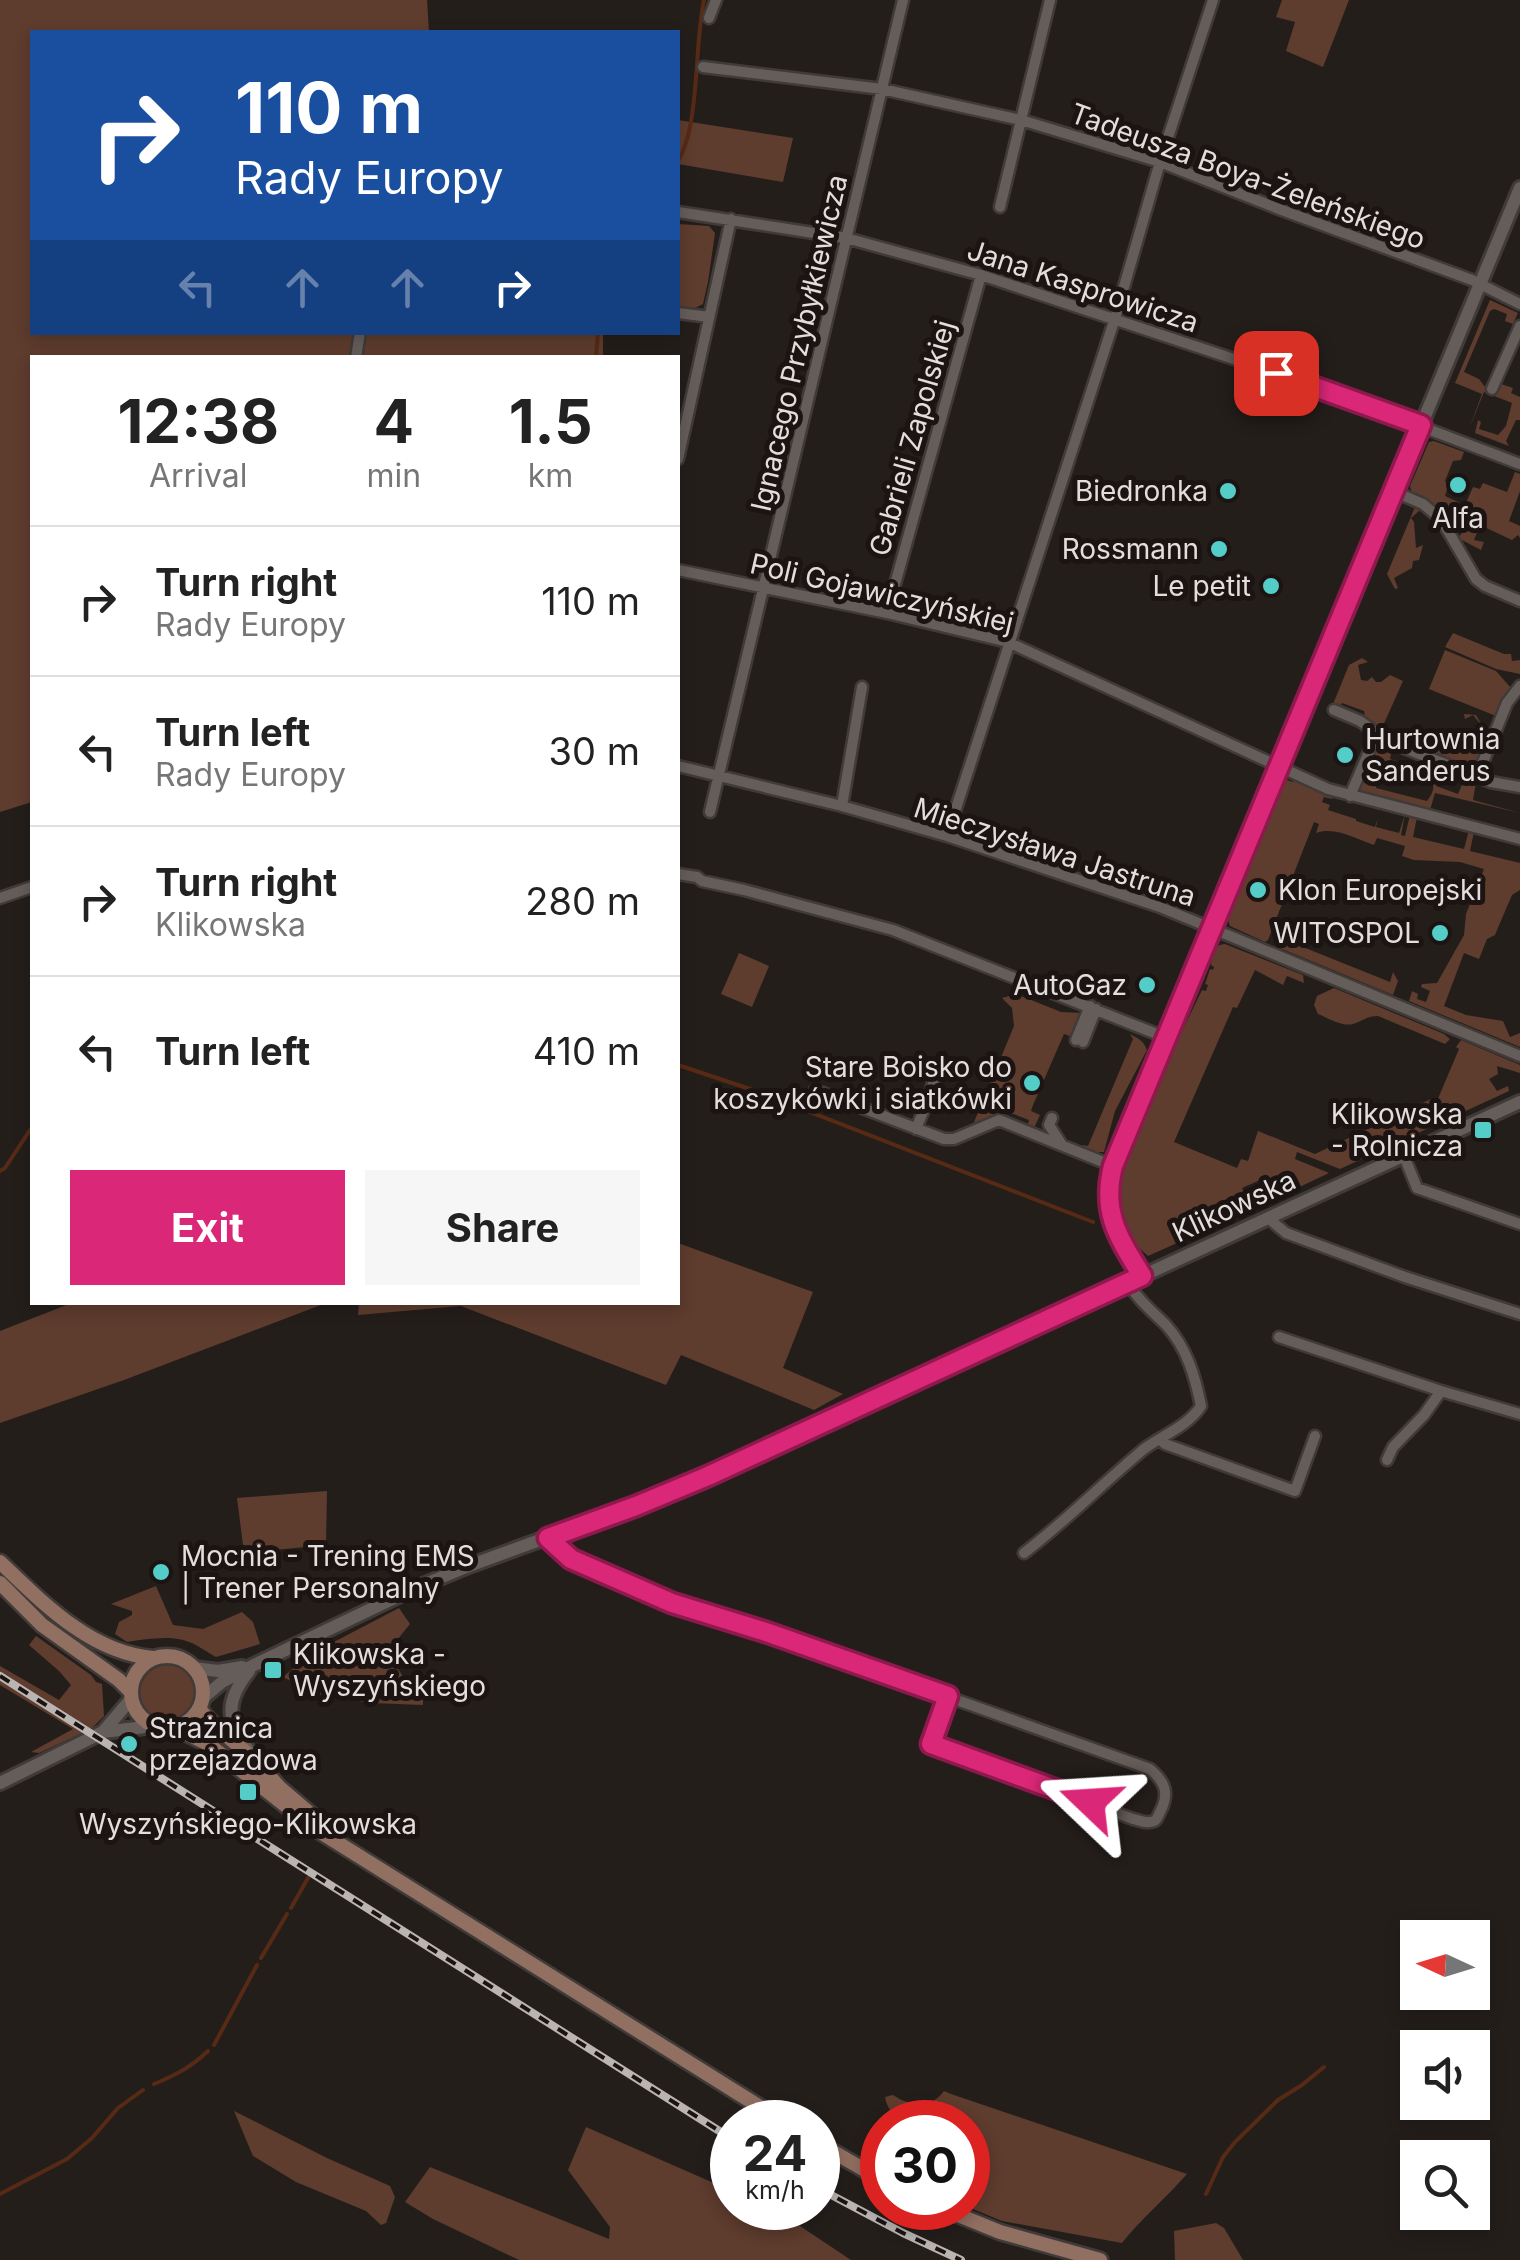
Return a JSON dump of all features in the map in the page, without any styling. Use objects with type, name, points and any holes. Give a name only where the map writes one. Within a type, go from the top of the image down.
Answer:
[{"type":"main road","points":[[0,1562],[54,1611],[88,1635],[124,1654],[175,1657],[194,1668],[202,1685],[201,1703],[193,1718],[174,1728]]},
{"type":"main road","points":[[0,1584],[42,1624],[119,1680],[141,1718],[153,1726],[174,1728],[208,1744],[302,1820],[749,2100]]},
{"type":"main road","points":[[131,1696],[137,1672],[154,1658]]},
{"type":"main road","points":[[201,1703],[213,1724],[361,1858]]},
{"type":"main road","points":[[990,2228],[1100,2260]]},
{"type":"street","points":[[709,18],[716,0]]},
{"type":"street","name":"Ignacego Przybyłkiewicza","points":[[710,812],[903,0]]},
{"type":"street","points":[[1000,208],[1050,0]]},
{"type":"street","points":[[947,836],[1213,0]]},
{"type":"street","name":"Tadeusza Boya-Żeleńskiego","points":[[702,67],[882,89],[1021,120],[1160,162],[1480,284],[1520,304]]},
{"type":"street","points":[[1024,1553],[1146,1448],[1188,1421],[1201,1406],[1189,1359],[1174,1335],[1137,1298],[1135,1280],[1112,1224],[1109,1188],[1113,1166],[1520,188]]},
{"type":"street","name":"Jana Kasprowicza","points":[[680,212],[846,238],[981,275],[1421,425],[1520,464]]},
{"type":"street","points":[[680,450],[730,218]]},
{"type":"street","name":"Gabrieli Zapolskiej","points":[[887,614],[981,275]]},
{"type":"street","points":[[680,312],[709,317]]},
{"type":"street","points":[[1492,389],[1520,326]]},
{"type":"street","points":[[1393,491],[1423,504],[1442,520],[1476,579],[1520,601]]},
{"type":"street","name":"Poli Gojawiczyńskiej","points":[[680,570],[1008,642],[1328,790],[1520,838]]},
{"type":"street","points":[[1477,777],[1506,703],[1520,686]]},
{"type":"street","points":[[842,806],[862,687]]},
{"type":"street","points":[[1334,710],[1360,721],[1390,742],[1477,777],[1520,787]]},
{"type":"street","points":[[1350,796],[1376,733]]},
{"type":"street","name":"Mieczysława Jastruna","points":[[680,766],[947,836],[1160,908],[1520,1056]]},
{"type":"street","points":[[680,874],[894,930],[1167,1038]]},
{"type":"street","points":[[0,898],[30,889]]},
{"type":"street","points":[[1080,1041],[1093,1008]]},
{"type":"street","points":[[916,1129],[932,1083]]},
{"type":"street","points":[[814,1090],[944,1139],[998,1120],[1113,1166]]},
{"type":"street","name":"Klikowska","points":[[201,1703],[215,1687],[254,1665],[431,1581],[694,1482],[1520,1102]]},
{"type":"street","points":[[1042,1137],[1040,1131],[1049,1117],[1049,1125],[1062,1146]]},
{"type":"street","points":[[1404,1156],[1417,1188],[1520,1224]]},
{"type":"street","points":[[1268,1218],[1286,1233],[1520,1314]]},
{"type":"street","points":[[1279,1338],[1520,1414]]},
{"type":"street","points":[[1387,1460],[1392,1446],[1424,1415],[1441,1391]]},
{"type":"street","points":[[1160,1439],[1296,1491],[1314,1436]]},
{"type":"street","points":[[548,1538],[571,1559],[672,1603],[766,1632],[948,1696],[1150,1769],[1162,1780],[1166,1792],[1156,1820],[1133,1818],[931,1744],[948,1696]]},
{"type":"street","points":[[254,1665],[237,1687],[231,1710],[235,1730],[256,1761]]},
{"type":"street","name":"Klikowska","points":[[194,1668],[218,1671],[254,1665]]},
{"type":"street","points":[[104,1732],[131,1696]]},
{"type":"street","points":[[0,1783],[104,1732],[153,1726]]},
{"type":"shaded area","points":[[0,0],[427,0],[429,30],[30,30],[30,335],[603,335],[603,355],[30,355],[30,803],[0,812]]},
{"type":"shaded area","points":[[1282,0],[1349,0],[1323,67],[1286,51],[1295,22],[1276,17]]},
{"type":"shaded area","points":[[680,120],[793,138],[783,182],[680,164]]},
{"type":"shaded area","points":[[680,224],[709,226],[715,233],[703,304],[680,307]]},
{"type":"shaded area","points":[[1490,300],[1518,313],[1513,324],[1505,321],[1507,314],[1490,311],[1464,372],[1479,379],[1485,387],[1489,380],[1513,388],[1511,393],[1520,397],[1520,420],[1516,420],[1506,441],[1509,446],[1475,433],[1478,420],[1479,429],[1498,435],[1506,426],[1512,403],[1484,392],[1469,429],[1482,394],[1455,383]]},
{"type":"shaded area","points":[[1429,442],[1464,452],[1461,460],[1453,461],[1445,481],[1445,496],[1465,505],[1473,487],[1480,489],[1483,483],[1507,492],[1515,472],[1520,474],[1520,491],[1509,521],[1520,526],[1520,538],[1518,535],[1512,540],[1480,525],[1474,540],[1484,542],[1481,550],[1458,538],[1468,516],[1451,510],[1451,522],[1441,509],[1412,494],[1410,486]]},
{"type":"shaded area","points":[[1415,507],[1420,510],[1411,518],[1416,548],[1423,545],[1412,568],[1394,578],[1398,588],[1395,589],[1387,574]]},
{"type":"shaded area","points":[[1453,633],[1511,654],[1512,661],[1520,660],[1520,674],[1496,669],[1445,647]]},
{"type":"shaded area","points":[[1445,650],[1496,671],[1511,688],[1496,716],[1429,689]]},
{"type":"shaded area","points":[[1362,658],[1368,662],[1358,665],[1361,680],[1372,677],[1381,682],[1390,675],[1403,681],[1382,728],[1364,711],[1333,704],[1349,665]]},
{"type":"shaded area","points":[[1464,714],[1476,715],[1488,736],[1477,765],[1426,749],[1433,731],[1454,736],[1455,743],[1473,741],[1473,732],[1480,732],[1482,726],[1473,715],[1465,719]]},
{"type":"shaded area","points":[[1378,747],[1392,749],[1390,759],[1426,770],[1431,764],[1442,769],[1436,786],[1458,794],[1465,778],[1476,782],[1473,800],[1520,813],[1435,793],[1430,810],[1362,794],[1360,787],[1367,776],[1378,780],[1376,788],[1427,801],[1432,792],[1434,775],[1383,762],[1380,769],[1371,766]]},
{"type":"shaded area","points":[[1287,780],[1333,796],[1324,797],[1322,802],[1330,805],[1328,810],[1356,821],[1375,827],[1378,818],[1376,827],[1399,833],[1405,814],[1401,835],[1405,836],[1410,815],[1417,817],[1413,837],[1464,849],[1469,830],[1474,832],[1470,851],[1520,863],[1520,890],[1512,895],[1495,935],[1487,939],[1479,959],[1464,953],[1444,1006],[1466,1015],[1503,1021],[1510,1037],[1520,1033],[1520,1047],[1409,1001],[1412,991],[1418,994],[1417,999],[1426,1002],[1430,991],[1422,984],[1437,983],[1464,935],[1466,914],[1484,869],[1460,862],[1414,860],[1402,856],[1405,846],[1377,838],[1374,845],[1338,832],[1316,833],[1319,824],[1314,822],[1268,940],[1230,926],[1228,920],[1245,869],[1281,784]]},
{"type":"shaded area","points":[[1278,937],[1390,982],[1393,972],[1398,981],[1393,995],[1275,946]]},
{"type":"shaded area","points":[[1225,944],[1303,975],[1304,983],[1287,976],[1283,985],[1255,970],[1237,1008],[1233,1007],[1174,1142],[1237,1168],[1241,1159],[1248,1161],[1258,1131],[1315,1154],[1431,1099],[1437,1101],[1461,1040],[1520,1065],[1520,1073],[1497,1066],[1498,1074],[1489,1079],[1497,1091],[1508,1086],[1509,1091],[1340,1169],[1297,1152],[1295,1159],[1329,1173],[1253,1209],[1251,1205],[1272,1195],[1266,1180],[1242,1188],[1252,1210],[1148,1256],[1137,1246],[1132,1249],[1121,1226],[1116,1203],[1117,1179],[1131,1132],[1163,1064],[1202,990],[1206,991],[1210,969],[1214,967],[1214,951]]},
{"type":"shaded area","points":[[739,953],[769,966],[752,1007],[721,994]]},
{"type":"shaded area","points":[[1334,988],[1450,1039],[1445,1044],[1378,1016],[1349,1025],[1335,1022],[1318,1014],[1314,1005],[1317,996]]},
{"type":"shaded area","points":[[1016,994],[1061,1012],[1082,1013],[1073,1037],[1064,1034],[1033,1105],[1031,1111],[1040,1115],[1033,1130],[1027,1128],[1029,1120],[998,1108],[993,1119],[972,1127],[1014,1026],[1012,1008],[1002,998]]},
{"type":"shaded area","points":[[1130,1034],[1147,1050],[1115,1111],[1104,1152],[1093,1152],[1082,1147],[1088,1146],[1133,1039]]},
{"type":"shaded area","points":[[680,1244],[813,1292],[783,1368],[843,1394],[814,1410],[681,1355],[666,1385],[461,1306],[358,1315],[359,1305],[680,1305]]},
{"type":"shaded area","points":[[66,1305],[321,1305],[0,1423],[0,1331]]},
{"type":"shaded area","points":[[327,1491],[326,1545],[244,1553],[237,1498]]},
{"type":"shaded area","points":[[156,1586],[173,1625],[203,1629],[242,1612],[253,1622],[260,1644],[216,1657],[178,1639],[127,1642],[115,1634],[119,1622],[132,1615],[132,1611],[111,1604]]},
{"type":"shaded area","points":[[399,1608],[410,1624],[397,1640],[393,1661],[404,1678],[423,1692],[423,1705],[371,1703],[317,1694],[283,1677],[309,1655]]},
{"type":"shaded area","points":[[36,1636],[102,1684],[104,1716],[91,1729],[39,1753],[31,1752],[73,1729],[0,1685],[0,1666],[59,1700],[71,1685],[29,1645]]},
{"type":"shaded area","points":[[168,1665],[188,1673],[196,1693],[188,1713],[168,1721],[148,1713],[140,1693],[148,1673]]},
{"type":"shaded area","points":[[944,2091],[970,2100],[934,2100]]},
{"type":"shaded area","points":[[990,2107],[1187,2174],[1122,2243],[990,2216]]},
{"type":"shaded area","points":[[234,2111],[390,2186],[395,2197],[386,2223],[381,2225],[366,2211],[296,2182],[253,2156]]},
{"type":"shaded area","points":[[586,2127],[710,2181],[710,2230],[806,2230],[851,2260],[519,2260],[405,2202],[430,2167],[609,2239],[610,2227],[568,2170]]},
{"type":"shaded area","points":[[1216,2223],[1224,2228],[1243,2260],[1175,2260],[1174,2231]]},
{"type":"waterway","points":[[680,157],[690,127],[704,0]]},
{"type":"waterway","points":[[596,355],[598,335]]},
{"type":"waterway","points":[[680,1066],[756,1091],[1093,1222]]},
{"type":"waterway","points":[[0,1171],[30,1130]]},
{"type":"waterway","points":[[291,1908],[308,1878]]},
{"type":"waterway","points":[[261,1958],[287,1914]]},
{"type":"waterway","points":[[214,2045],[257,1965]]},
{"type":"waterway","points":[[154,2084],[183,2070],[208,2051]]},
{"type":"waterway","points":[[1206,2194],[1223,2157],[1235,2142],[1278,2100],[1324,2067]]},
{"type":"waterway","points":[[0,2194],[67,2159],[118,2108],[143,2090]]},
{"type":"railway","points":[[0,1676],[710,2125]]},
{"type":"railway","points":[[840,2200],[961,2260]]},
{"type":"place","name":"Alfa","points":[[1458,485]]},
{"type":"place","name":"Biedronka","points":[[1228,491]]},
{"type":"place","name":"Rossmann","points":[[1219,549]]},
{"type":"place","name":"Le petit","points":[[1271,586]]},
{"type":"place","name":"Hurtownia Sanderus","points":[[1345,755]]},
{"type":"place","name":"Klon Europejski","points":[[1258,890]]},
{"type":"place","name":"WITOSPOL","points":[[1440,933]]},
{"type":"place","name":"AutoGaz","points":[[1147,985]]},
{"type":"place","name":"Stare Boisko do koszykówki i siatkówki","points":[[1032,1083]]},
{"type":"place","name":"Klikowska - Rolnicza","points":[[1483,1130]]},
{"type":"place","name":"Mocnia - Trening EMS | Trener Personalny","points":[[161,1572]]},
{"type":"place","name":"Klikowska - Wyszyńskiego","points":[[273,1670]]},
{"type":"place","name":"Strażnica przejazdowa","points":[[129,1744]]},
{"type":"place","name":"Wyszyńskiego-Klikowska","points":[[248,1792]]},
{"type":"route","points":[[1090,1802],[931,1744],[948,1696],[672,1603],[571,1559],[548,1538],[708,1476],[1142,1276],[1112,1224],[1109,1188],[1113,1166],[1421,425],[1276,373]]}]
